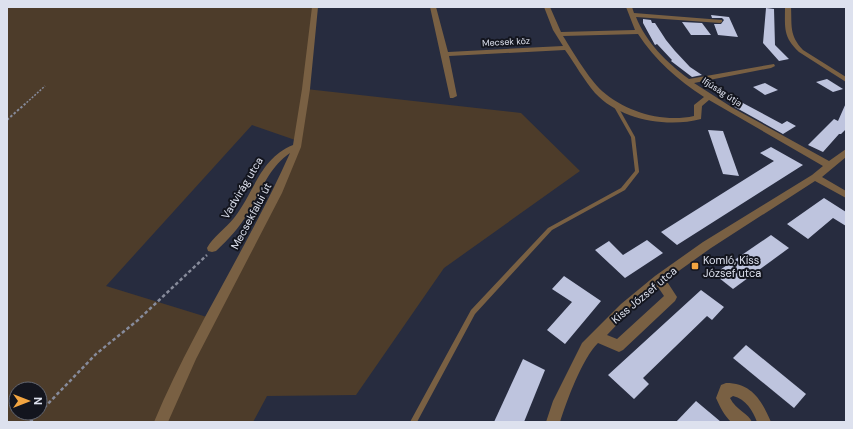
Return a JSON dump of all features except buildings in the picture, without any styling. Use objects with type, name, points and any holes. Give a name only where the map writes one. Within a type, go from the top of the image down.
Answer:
[{"type":"street","name":"Mecsekfalui út","points":[[161,422],[191,355],[277,193],[297,147],[304,102],[315,7]]},
{"type":"street","points":[[433,7],[445,54],[453,96]]},
{"type":"street","points":[[547,7],[567,48],[603,97],[615,104],[643,116],[662,120],[689,120],[698,117],[698,105],[708,96]]},
{"type":"street","name":"Ifjúság útja","points":[[629,7],[640,32],[659,57],[688,82],[732,112],[830,166]]},
{"type":"street","points":[[788,7],[789,39],[800,51],[846,80]]},
{"type":"street","points":[[632,15],[720,21]]},
{"type":"street","points":[[560,34],[640,32]]},
{"type":"street","name":"Mecsek köz","points":[[445,54],[567,48]]},
{"type":"street","points":[[688,82],[771,66]]},
{"type":"street","name":"Vadvirág utca","points":[[212,248],[234,225],[245,210],[273,161],[289,149],[297,147]]},
{"type":"street","name":"Kiss József utca","points":[[553,422],[558,406],[586,346],[625,308],[659,279],[707,245],[815,177],[846,152]]},
{"type":"street","points":[[815,177],[846,195]]},
{"type":"street","points":[[596,336],[619,346],[670,298],[659,279]]},
{"type":"street","points":[[745,422],[736,418],[726,407],[723,398],[726,390],[743,392],[750,397],[757,405],[764,422]]},
{"type":"lane","points":[[413,422],[473,312],[550,230],[623,189],[637,171],[633,137],[615,104]]},
{"type":"path","points":[[7,120],[45,86]]},
{"type":"path","points":[[48,403],[96,354],[138,320],[205,259],[212,248]]},
{"type":"shaded area","points":[[7,7],[315,7],[306,89],[521,113],[580,171],[444,268],[356,395],[267,396],[253,422],[7,422]],"holes":[[[252,125],[298,141],[210,318],[106,286]]]},
{"type":"place","name":"Komló, Kiss József utca","points":[[695,266]]}]
